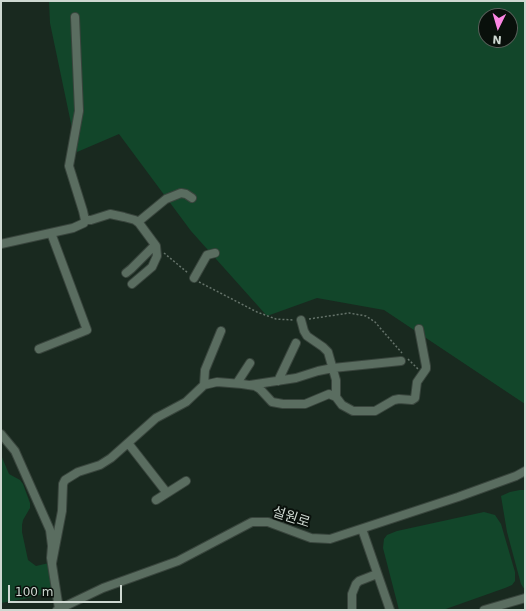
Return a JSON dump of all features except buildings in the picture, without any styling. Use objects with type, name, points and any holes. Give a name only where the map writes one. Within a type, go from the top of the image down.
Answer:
[{"type":"street","points":[[1,244],[73,228],[82,225],[85,220],[69,166],[79,111],[75,17]]},
{"type":"street","points":[[138,222],[160,203],[170,198],[181,194],[186,194],[192,198]]},
{"type":"street","points":[[85,220],[110,214],[124,217],[138,222],[155,245],[158,252],[155,262],[152,267],[132,284]]},
{"type":"street","points":[[39,349],[87,330],[51,233]]},
{"type":"street","points":[[126,272],[131,269],[155,245]]},
{"type":"street","points":[[194,278],[206,256],[215,253]]},
{"type":"street","points":[[300,320],[307,336],[328,352],[336,380],[336,397]]},
{"type":"street","points":[[52,563],[62,510],[64,480],[78,472],[100,464],[111,458],[156,418],[186,402],[204,385],[217,382],[248,385],[260,389],[272,402],[277,403],[304,404],[329,394],[336,397],[342,406],[353,411],[376,411],[394,400],[414,399],[417,382],[426,369],[419,329]]},
{"type":"street","points":[[204,385],[205,370],[221,331]]},
{"type":"street","points":[[278,381],[296,343]]},
{"type":"street","points":[[248,385],[296,378],[333,368],[401,361]]},
{"type":"street","points":[[238,383],[250,362]]},
{"type":"street","points":[[1,434],[15,451],[50,530],[52,563],[58,609]]},
{"type":"street","points":[[128,443],[167,493]]},
{"type":"street","name":"설원로","points":[[58,609],[103,588],[178,561],[252,522],[268,522],[320,540],[330,540],[458,497],[516,476],[525,471]]},
{"type":"street","points":[[156,500],[186,481]]},
{"type":"street","points":[[362,530],[390,610]]},
{"type":"street","points":[[352,610],[352,594],[356,584],[359,581],[377,574]]},
{"type":"street","points":[[484,610],[525,598]]},
{"type":"path","points":[[155,245],[194,278],[257,312],[276,318],[300,320],[349,313],[366,316],[375,322],[400,351],[423,374]]},
{"type":"green space","points":[[49,1],[525,1],[525,404],[384,310],[317,298],[267,316],[191,231],[119,134],[77,152],[50,23]]},
{"type":"green space","points":[[1,455],[9,474],[20,480],[23,484],[30,503],[30,508],[23,520],[22,525],[28,560],[36,566],[49,563],[54,591],[1,603]]},
{"type":"green space","points":[[520,490],[525,490],[525,590],[521,584],[507,532],[501,496]]},
{"type":"green space","points":[[484,512],[495,515],[501,524],[515,572],[515,581],[512,585],[443,610],[399,610],[383,548],[384,539],[387,535],[397,531]]}]
